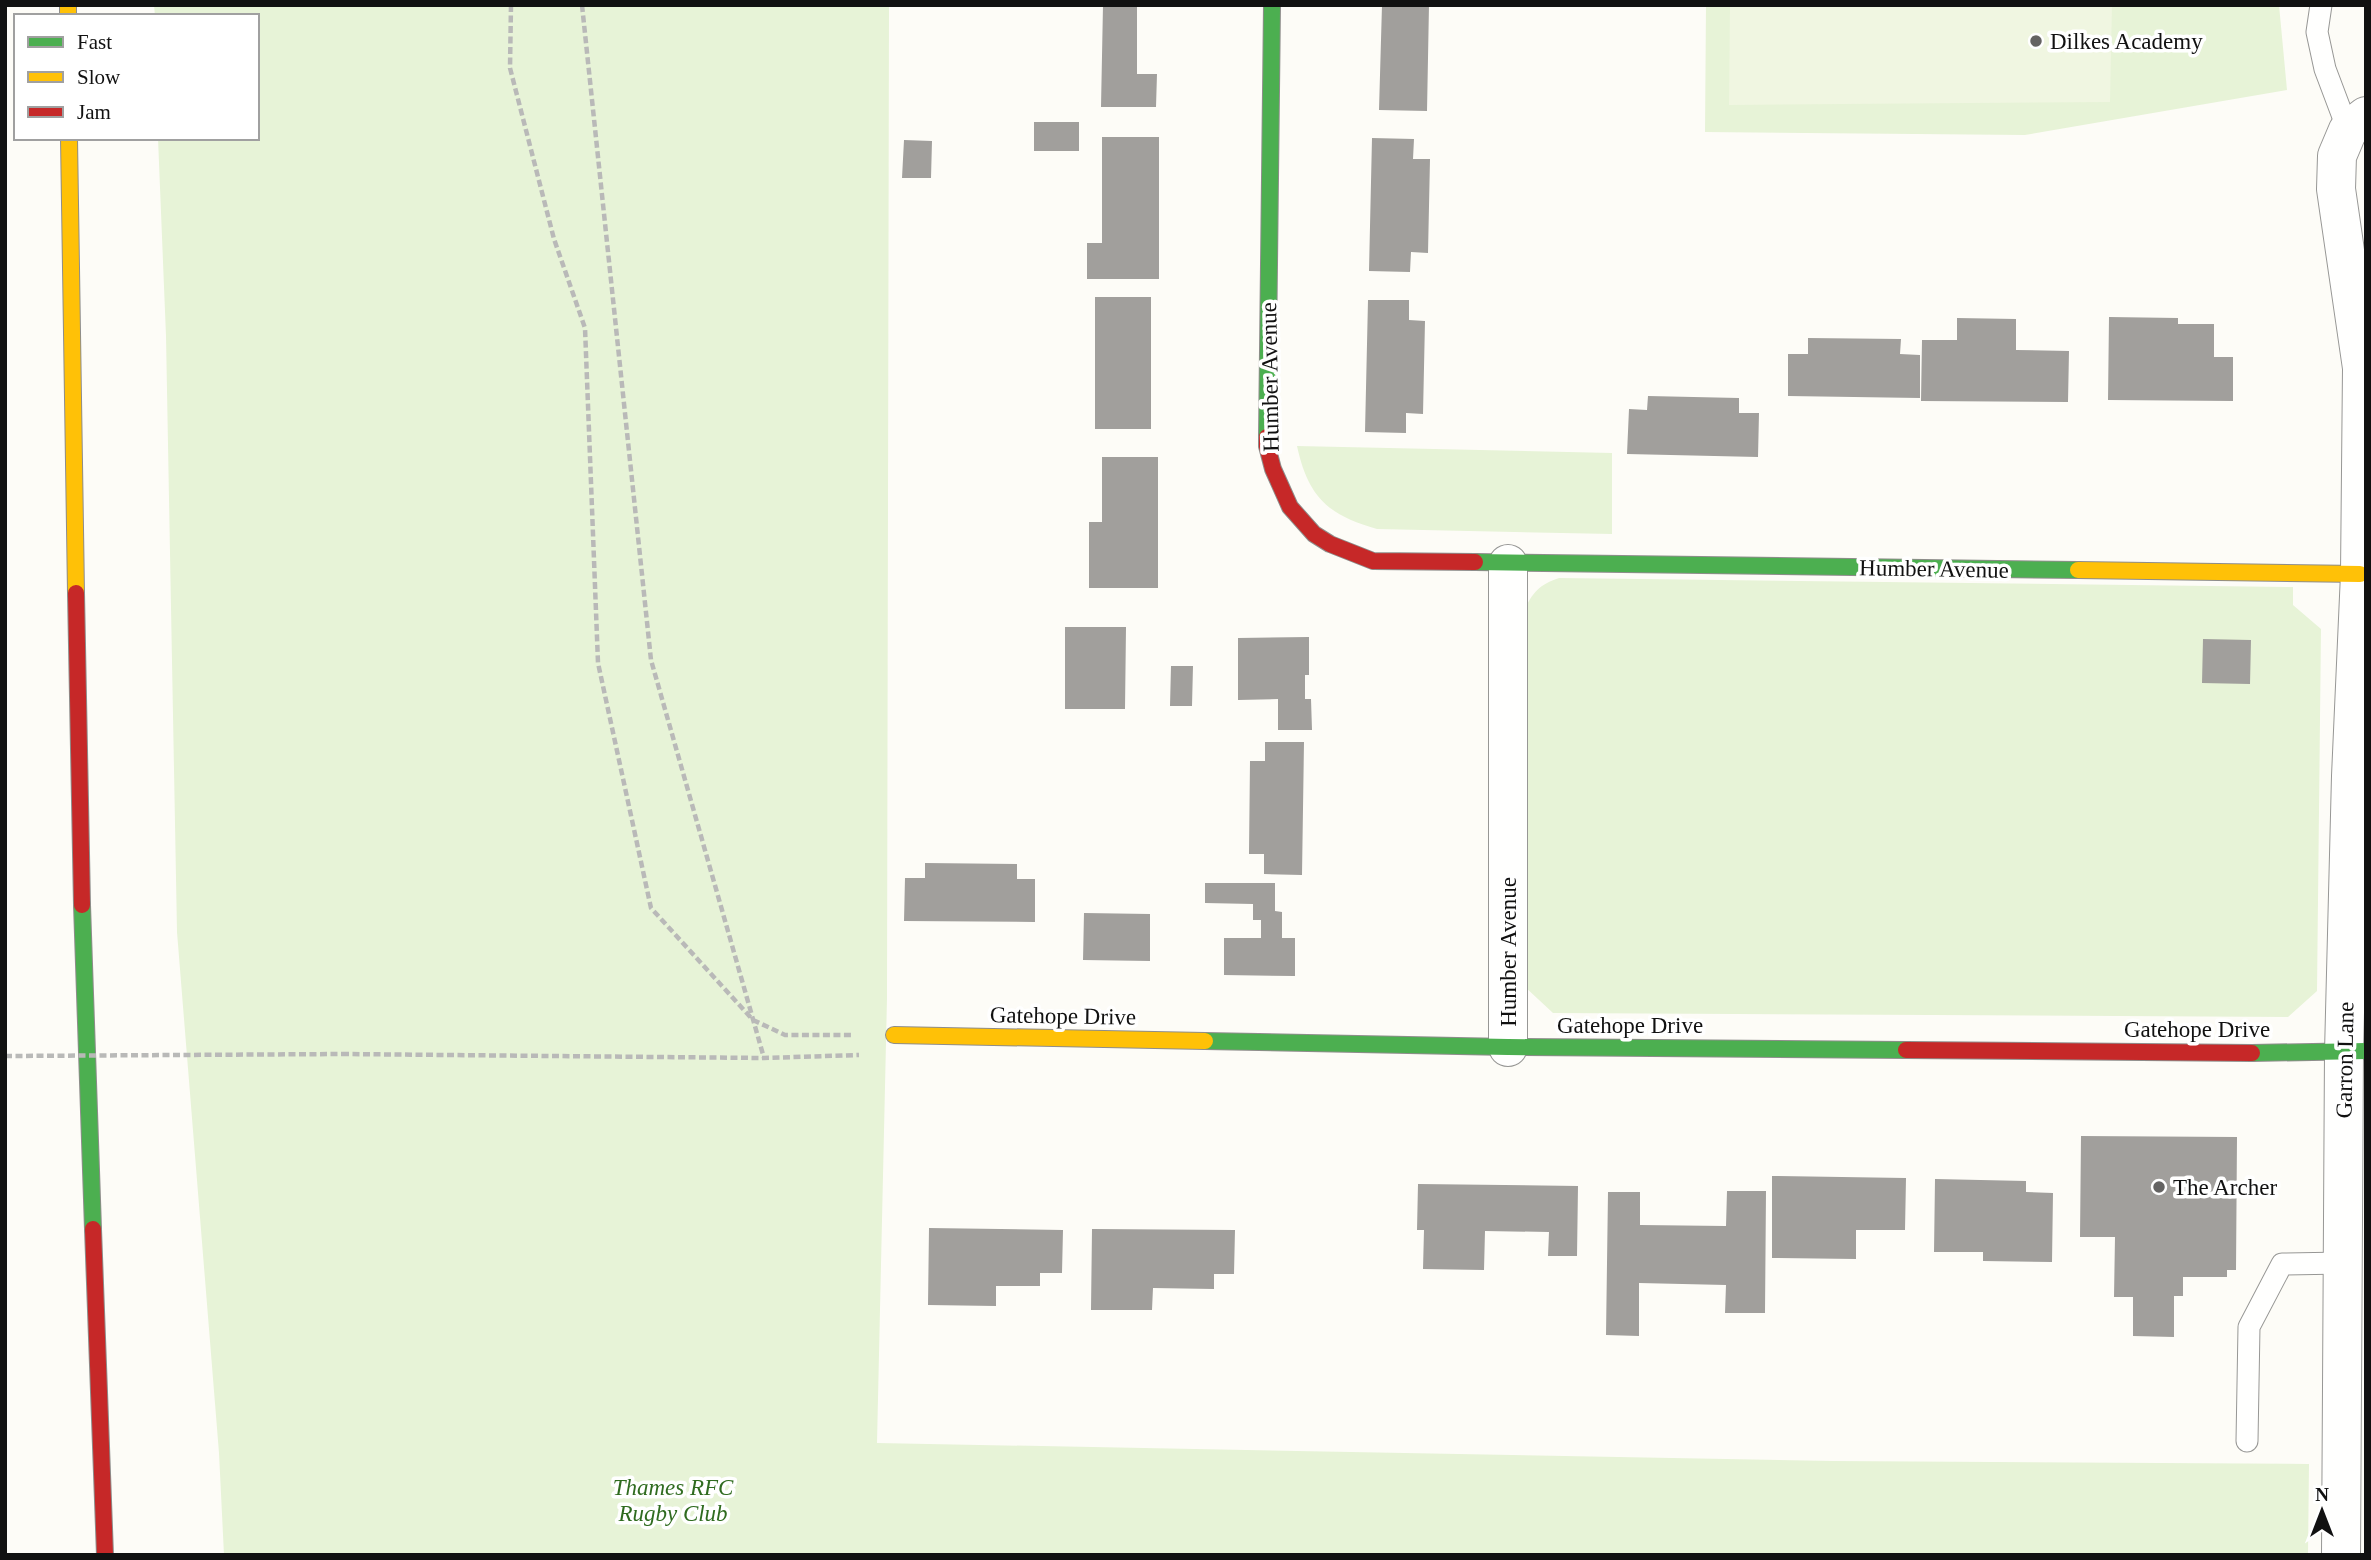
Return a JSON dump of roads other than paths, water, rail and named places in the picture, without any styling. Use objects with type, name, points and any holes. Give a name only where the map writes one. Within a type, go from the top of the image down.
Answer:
[{"type":"main road","name":"Humber Avenue","points":[[1272,5],[1267,446],[1274,476],[1290,509],[1310,533],[1354,556],[1373,561],[2360,574]]},
{"type":"main road","points":[[69,140],[82,935],[105,1555]]},
{"type":"main road","name":"Gatehope Drive","points":[[894,1035],[1508,1047],[2355,1052]]},
{"type":"street","name":"Garron Lane","points":[[2349,1541],[2343,1264],[2355,1052],[2364,369],[2336,190],[2337,156],[2357,123]]},
{"type":"street","name":"Humber Avenue","points":[[1508,564],[1508,1047]]},
{"type":"lane","points":[[2321,5],[2317,32],[2325,69],[2357,123]]},
{"type":"lane","points":[[2247,1441],[2249,1326],[2281,1264],[2343,1264]]},
{"type":"place","name":"Dilkes Academy","points":[[2036,41]]},
{"type":"place","name":"The Archer","points":[[2159,1187]]},
{"type":"park label","name":"Thames RFC Rugby Club","points":[[673,1500]]}]
